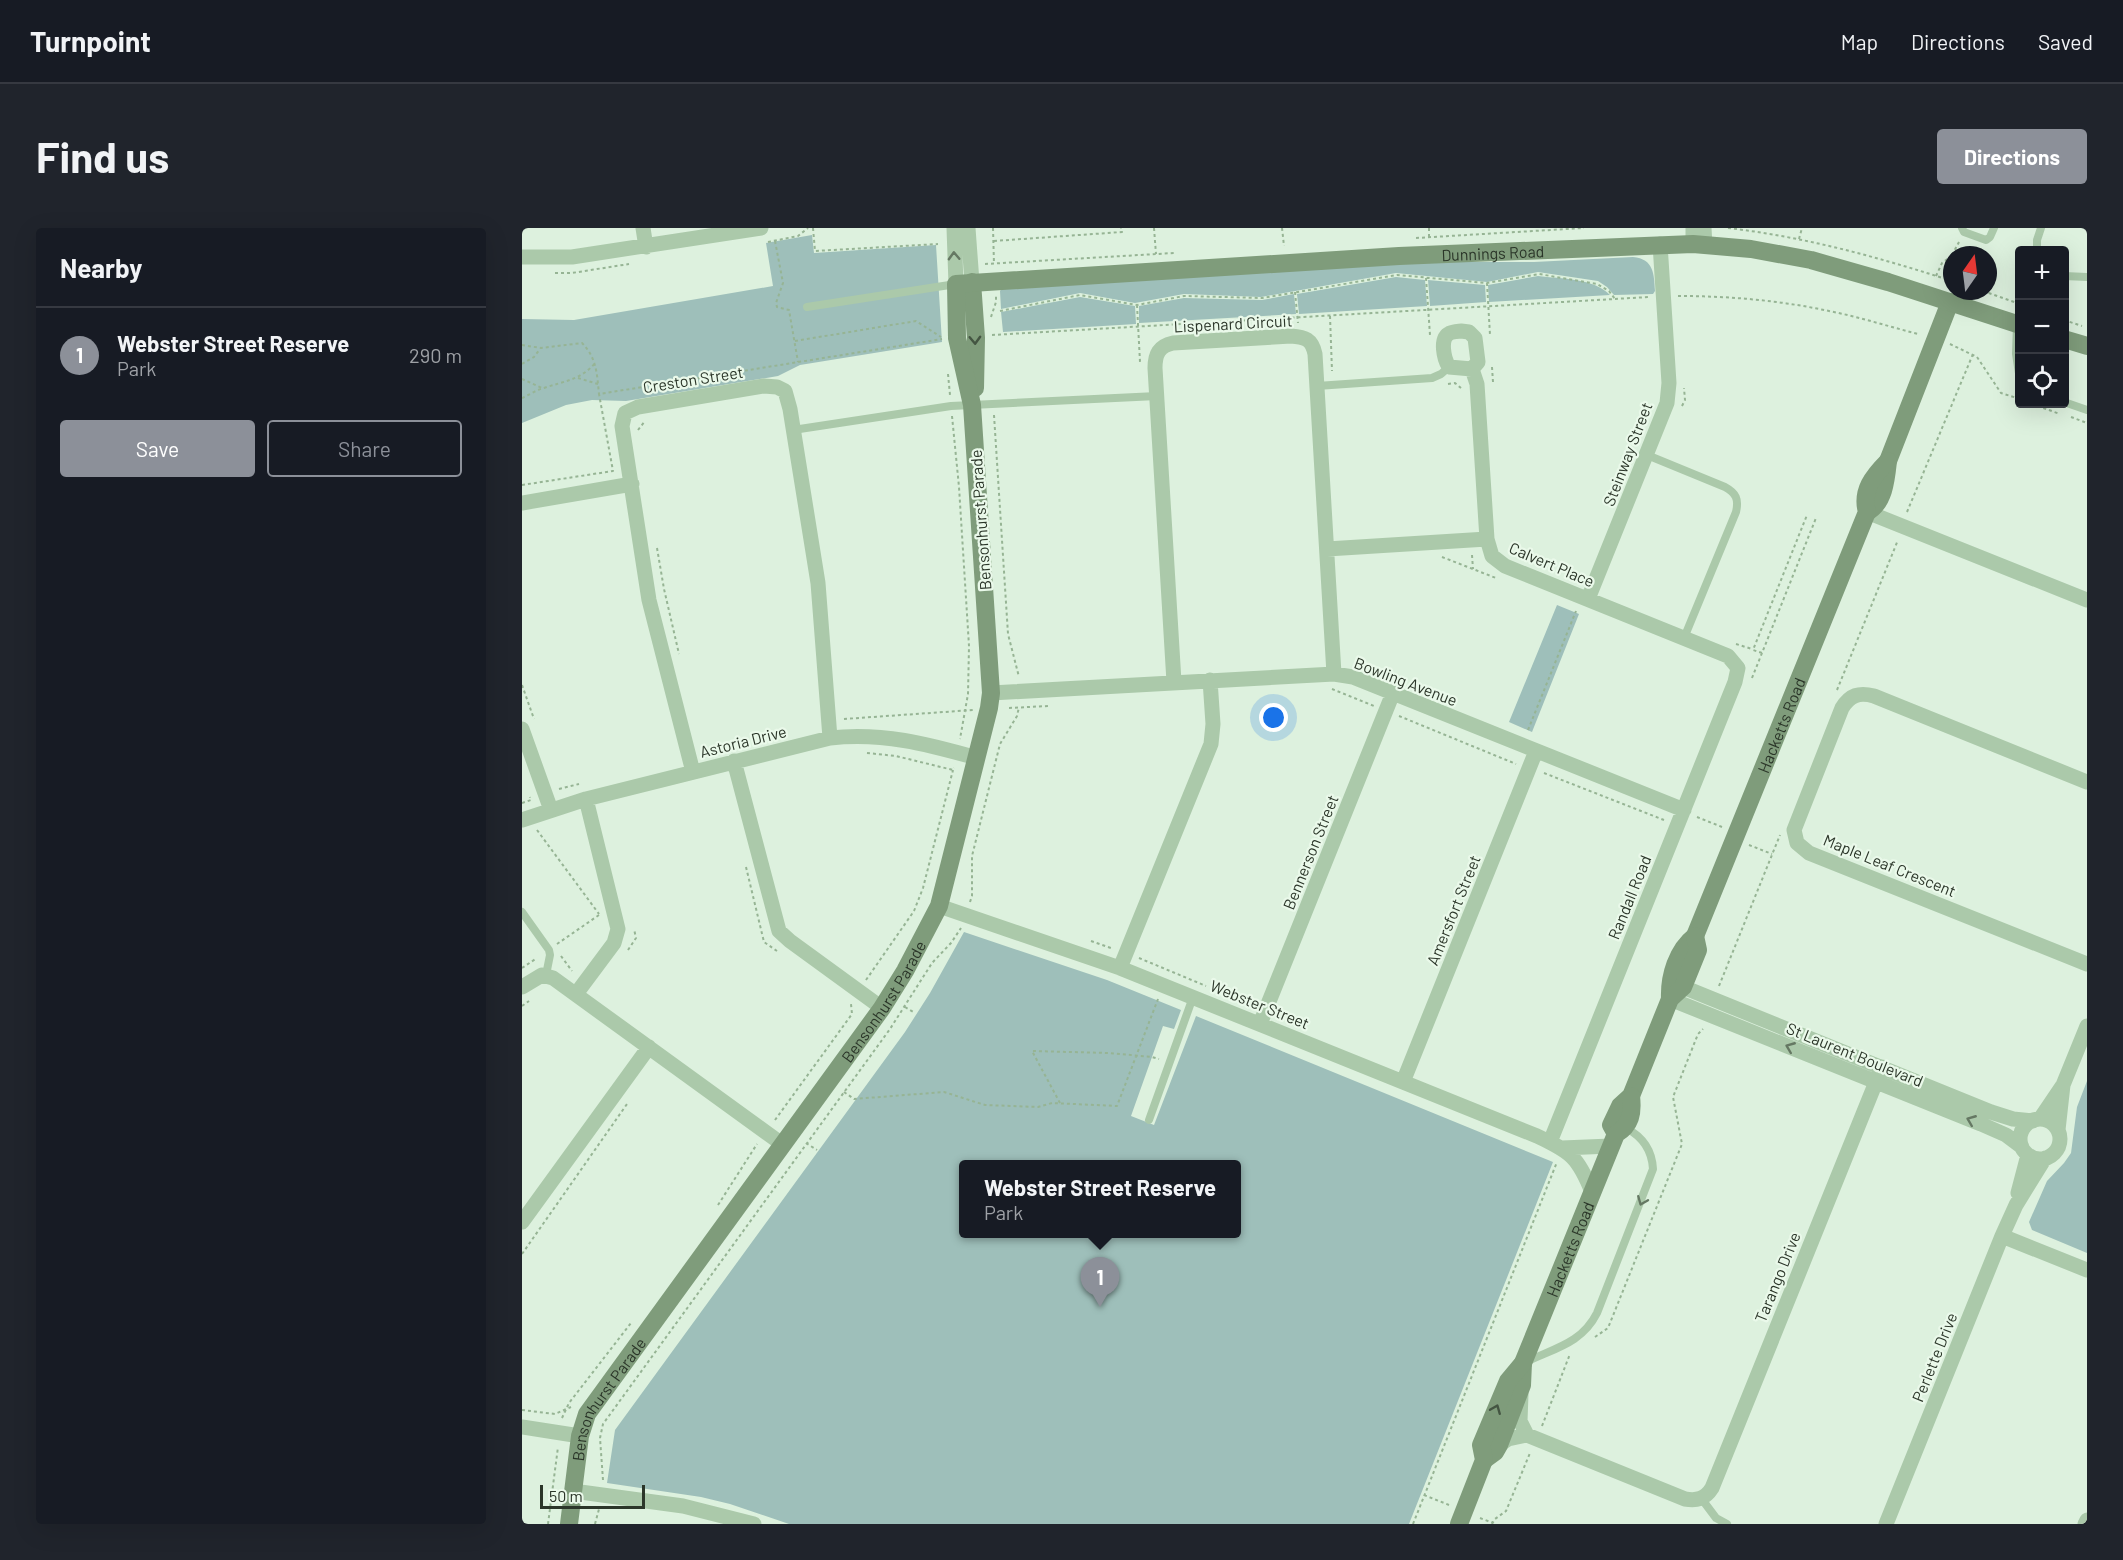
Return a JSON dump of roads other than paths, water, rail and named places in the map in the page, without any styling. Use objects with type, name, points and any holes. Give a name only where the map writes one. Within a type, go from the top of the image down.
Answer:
[{"type":"street","points":[[643,228],[646,247]]},
{"type":"street","points":[[522,257],[572,258],[760,228]]},
{"type":"street","name":"Bensonhurst Parade","points":[[954,228],[964,283]]},
{"type":"street","name":"Bensonhurst Parade","points":[[568,1524],[580,1436],[587,1414],[886,1001],[928,930],[939,906],[990,701],[972,405],[957,338],[968,228]]},
{"type":"street","name":"Dunnings Road","points":[[964,283],[1399,256],[1660,244],[1699,236],[1751,249],[1811,260],[2015,323]]},
{"type":"street","name":"Steinway Street","points":[[1581,596],[1647,455],[1667,403],[1669,393],[1660,244]]},
{"type":"street","name":"Hacketts Road","points":[[1484,1460],[1481,1445],[1508,1381],[1523,1363],[1592,1192],[1618,1136],[1611,1125],[1620,1106],[1631,1095],[1674,989],[1685,944],[1695,936],[1866,512],[1863,500],[1873,476],[1888,462],[1950,302]]},
{"type":"street","name":"Calvert Place","points":[[1449,367],[1445,358],[1446,336],[1450,332],[1469,332],[1475,338],[1478,362],[1472,369],[1477,384],[1479,539],[1498,562],[1728,656],[1737,665]]},
{"type":"street","name":"Lispenard Circuit","points":[[1174,682],[1155,360],[1159,349],[1173,343],[1290,336],[1303,337],[1311,342],[1315,354],[1327,549],[1332,681]]},
{"type":"street","points":[[2069,341],[2087,346]]},
{"type":"street","points":[[1449,367],[1472,369]]},
{"type":"street","name":"Creston Street","points":[[693,772],[649,600],[622,426],[623,417],[628,410],[638,407],[770,386],[785,391],[793,430]]},
{"type":"street","points":[[793,430],[818,583],[829,730]]},
{"type":"street","points":[[522,504],[537,499],[632,484]]},
{"type":"street","points":[[1866,512],[2087,600]]},
{"type":"street","points":[[1327,549],[1479,539]]},
{"type":"street","name":"Randall Road","points":[[1556,1145],[1737,676],[1737,665]]},
{"type":"street","name":"Bowling Avenue","points":[[990,701],[1174,682],[1332,681],[1353,677],[1684,810]]},
{"type":"street","points":[[1120,968],[1211,744],[1213,724],[1210,680]]},
{"type":"street","name":"Bennerson Street","points":[[1260,1024],[1393,693]]},
{"type":"street","name":"Maple Leaf Crescent","points":[[2087,782],[1874,696],[1856,694],[1849,698],[1842,708],[1794,830],[1797,843],[1809,853],[2087,964]]},
{"type":"street","points":[[522,729],[551,810]]},
{"type":"street","name":"Astoria Drive","points":[[526,826],[551,810],[735,761],[829,730],[911,741],[977,758]]},
{"type":"street","name":"Amersfort Street","points":[[1403,1082],[1529,769],[1529,748]]},
{"type":"street","points":[[735,761],[779,931],[790,941],[886,1001]]},
{"type":"street","points":[[576,994],[614,943],[618,929],[586,799]]},
{"type":"street","name":"Webster Street","points":[[939,906],[1120,968],[1556,1145],[1576,1159],[1592,1192]]},
{"type":"street","points":[[522,987],[546,975],[558,981],[783,1144]]},
{"type":"street","name":"St Laurent Boulevard","points":[[1674,989],[1724,1003],[2002,1116],[2036,1120]]},
{"type":"street","name":"St Laurent Boulevard","points":[[1674,989],[1718,1017],[1998,1131],[2025,1151]]},
{"type":"street","points":[[2063,1085],[2058,1130],[2059,1147],[2055,1152],[2039,1159],[2025,1151],[2021,1135],[2023,1129],[2036,1120],[2063,1085],[2087,1026]]},
{"type":"street","points":[[522,1222],[649,1047]]},
{"type":"street","name":"Tarango Drive","points":[[1701,1498],[1712,1488],[1882,1066]]},
{"type":"street","points":[[2036,1120],[2050,1122],[2058,1130]]},
{"type":"street","name":"Webster Street","points":[[1556,1145],[1618,1136]]},
{"type":"street","name":"Perlette Drive","points":[[2016,1204],[2025,1151]]},
{"type":"street","name":"Perlette Drive","points":[[1886,1524],[2002,1236],[2016,1204],[2045,1158]]},
{"type":"street","points":[[2002,1236],[2087,1270]]},
{"type":"street","name":"Hacketts Road","points":[[1459,1524],[1484,1460],[1495,1452],[1499,1445],[1522,1385],[1523,1363]]},
{"type":"street","points":[[1522,1385],[1520,1421],[1527,1435]]},
{"type":"street","points":[[522,1427],[580,1436]]},
{"type":"street","points":[[1499,1445],[1508,1439],[1527,1435],[1685,1499],[1701,1498]]},
{"type":"street","points":[[573,1491],[683,1506],[754,1524]]},
{"type":"lane","points":[[1963,230],[1986,240],[1994,228]]},
{"type":"lane","points":[[2037,246],[2038,233],[2041,228]]},
{"type":"lane","points":[[2069,276],[2087,277]]},
{"type":"lane","points":[[807,307],[964,283]]},
{"type":"lane","points":[[1317,386],[1432,378],[1449,367]]},
{"type":"lane","points":[[793,430],[951,406],[1157,396]]},
{"type":"lane","points":[[2069,404],[2087,410]]},
{"type":"lane","points":[[1647,455],[1725,487],[1736,495],[1736,512],[1684,638]]},
{"type":"lane","points":[[522,912],[549,950],[546,975]]},
{"type":"lane","points":[[1149,1120],[1193,997]]},
{"type":"lane","points":[[1523,1363],[1569,1343],[1588,1329],[1597,1313],[1653,1169],[1647,1146],[1639,1135],[1618,1136]]},
{"type":"lane","points":[[1701,1498],[1716,1518],[1727,1524]]},
{"type":"place","name":"Webster Street Reserve","points":[[1100,1307]]}]
